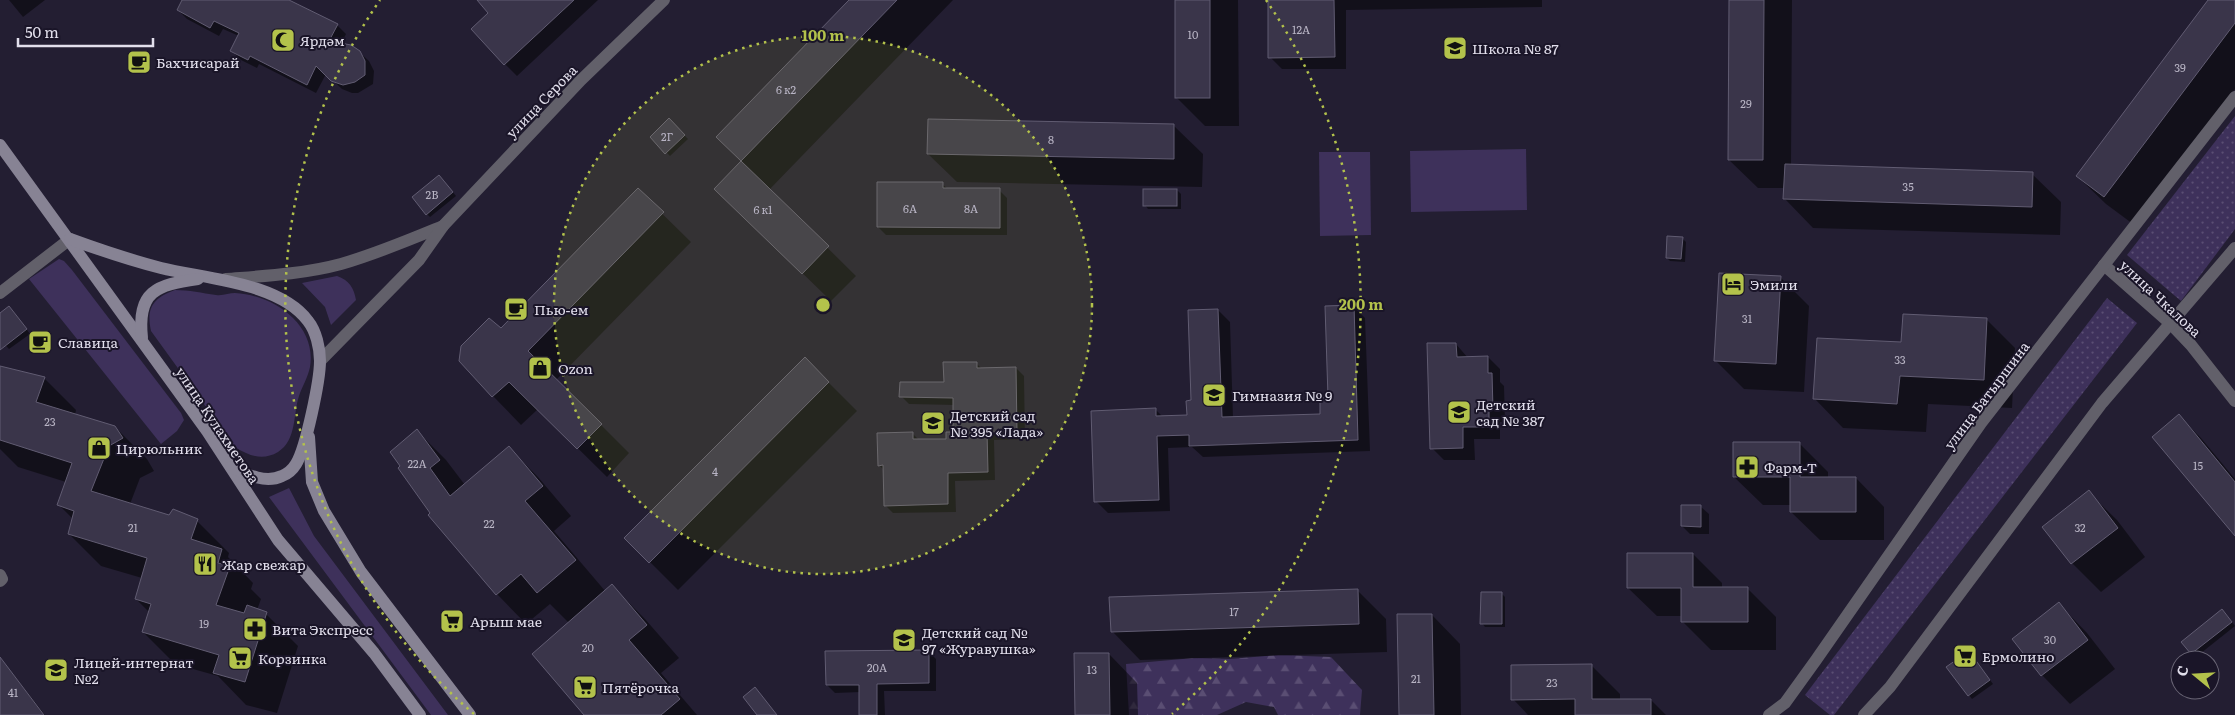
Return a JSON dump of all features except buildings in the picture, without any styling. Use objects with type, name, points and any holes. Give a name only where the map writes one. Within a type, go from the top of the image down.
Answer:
[{"type":"main road","name":"улица Кулахметова","points":[[0,145],[70,239],[231,467],[278,540],[374,653],[420,715]]},
{"type":"main road","points":[[70,239],[162,268],[224,280],[263,291],[286,301],[308,321],[318,341],[320,361],[308,430],[296,464],[280,477],[268,479],[253,477],[231,467]]},
{"type":"main road","points":[[142,341],[140,318],[145,301],[158,289],[174,283],[208,278]]},
{"type":"main road","points":[[308,430],[312,482],[324,511],[361,572],[470,715]]},
{"type":"street","name":"улица Серова","points":[[320,361],[419,260],[443,226],[581,80],[664,0]]},
{"type":"street","name":"улица Батыршина","points":[[1769,715],[1785,703],[1982,423],[2235,97]]},
{"type":"street","name":"улица Серова","points":[[224,280],[280,274],[340,264],[405,242],[443,226]]},
{"type":"street","points":[[0,293],[70,239]]},
{"type":"street","points":[[1864,715],[1890,687],[2102,403],[2235,248]]},
{"type":"street","name":"улица Чкалова","points":[[2104,264],[2191,345],[2235,401]]},
{"type":"green space","points":[[2235,116],[2235,229],[2181,301],[2127,255]]},
{"type":"green space","points":[[1526,149],[1527,210],[1411,212],[1410,151]]},
{"type":"green space","points":[[1319,152],[1370,152],[1371,235],[1320,236]]},
{"type":"green space","points":[[59,259],[64,261],[72,270],[181,413],[184,420],[177,431],[161,444],[29,279]]},
{"type":"green space","points":[[337,276],[350,285],[356,300],[331,325],[325,307],[302,283]]},
{"type":"green space","points":[[175,290],[219,295],[235,293],[250,295],[278,306],[300,326],[307,338],[310,352],[310,367],[297,403],[291,434],[284,447],[278,452],[261,457],[246,453],[235,447],[151,331],[150,316],[153,305],[156,300]]},
{"type":"green space","points":[[2107,298],[2137,323],[1834,715],[1830,715],[1805,695]]},
{"type":"green space","points":[[289,488],[314,536],[448,715],[431,715],[269,497]]},
{"type":"green space","points":[[1278,655],[1331,657],[1362,690],[1360,715],[1278,715],[1274,707],[1246,702],[1217,715],[1129,715],[1126,664],[1194,658],[1230,659]]},
{"type":"place","name":"Ярдәм","points":[[283,40]]},
{"type":"place","name":"Школа № 87","points":[[1455,48]]},
{"type":"place","name":"Бахчисарай","points":[[139,62]]},
{"type":"place","name":"Эмили","points":[[1733,284]]},
{"type":"place","name":"Пью-ем","points":[[516,309]]},
{"type":"place","name":"Славица","points":[[40,342]]},
{"type":"place","name":"Ozon","points":[[540,368]]},
{"type":"place","name":"Гимназия № 9","points":[[1214,395]]},
{"type":"place","name":"Детский сад № 387","points":[[1459,412]]},
{"type":"place","name":"Детский сад № 395 «Лада»","points":[[933,423]]},
{"type":"place","name":"Цирюльник","points":[[99,448]]},
{"type":"place","name":"Фарм-Т","points":[[1747,467]]},
{"type":"place","name":"Жар свежар","points":[[205,564]]},
{"type":"place","name":"Арыш мае","points":[[452,621]]},
{"type":"place","name":"Вита Экспресс","points":[[255,629]]},
{"type":"place","name":"Детский сад № 97 «Журавушка»","points":[[904,640]]},
{"type":"place","name":"Ермолино","points":[[1965,656]]},
{"type":"place","name":"Корзинка","points":[[240,658]]},
{"type":"place","name":"Лицей-интернат №2","points":[[56,670]]},
{"type":"place","name":"Пятёрочка","points":[[585,687]]}]
